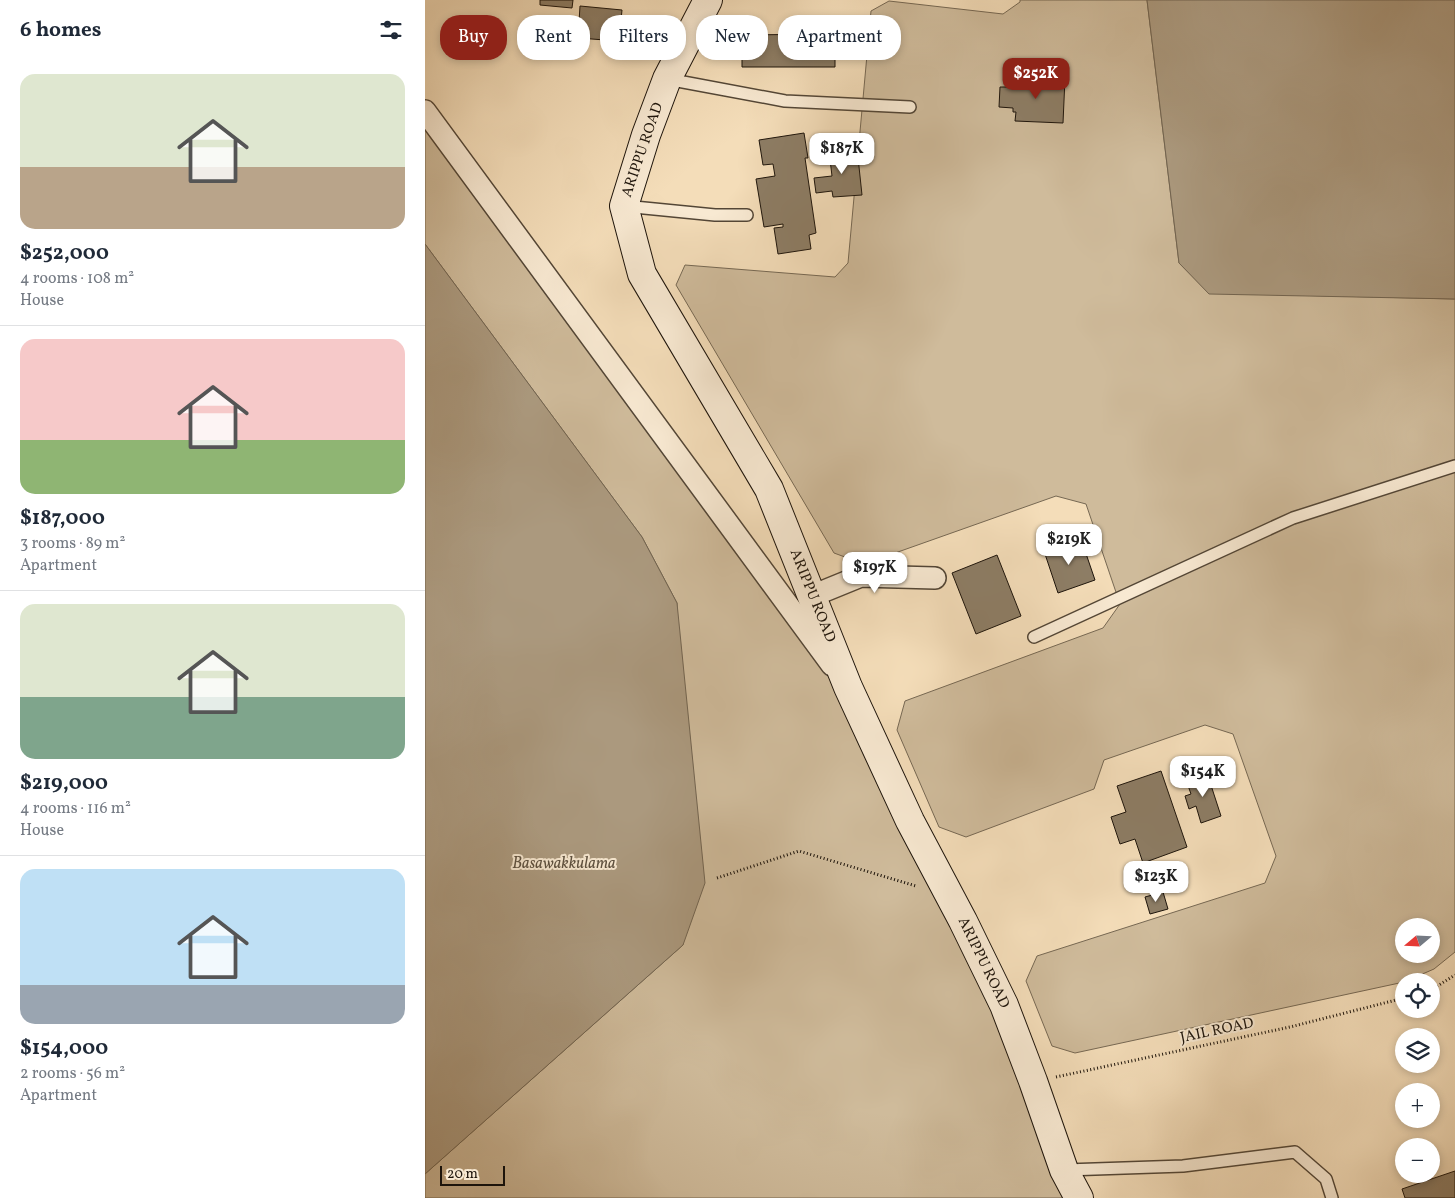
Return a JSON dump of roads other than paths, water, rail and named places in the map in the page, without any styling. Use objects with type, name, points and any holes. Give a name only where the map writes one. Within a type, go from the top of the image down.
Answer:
[{"type":"street","name":"ARIPPU ROAD","points":[[708,0],[667,79],[624,206],[642,274],[769,489],[848,687],[910,821],[1004,1004],[1065,1170],[1079,1198]]},
{"type":"street","points":[[425,111],[848,687]]},
{"type":"street","points":[[812,596],[861,576],[935,578]]},
{"type":"lane","points":[[667,79],[785,101],[909,107]]},
{"type":"lane","points":[[624,206],[707,214],[747,214]]},
{"type":"lane","points":[[1034,637],[1293,518],[1455,466]]},
{"type":"lane","points":[[1065,1170],[1183,1166],[1295,1152],[1325,1179],[1332,1198]]},
{"type":"water","points":[[1147,0],[1455,0],[1455,299],[1209,294],[1179,263]]},
{"type":"water","name":"Basawakkulama","points":[[425,244],[642,537],[677,603],[705,883],[683,945],[425,1174]]}]
